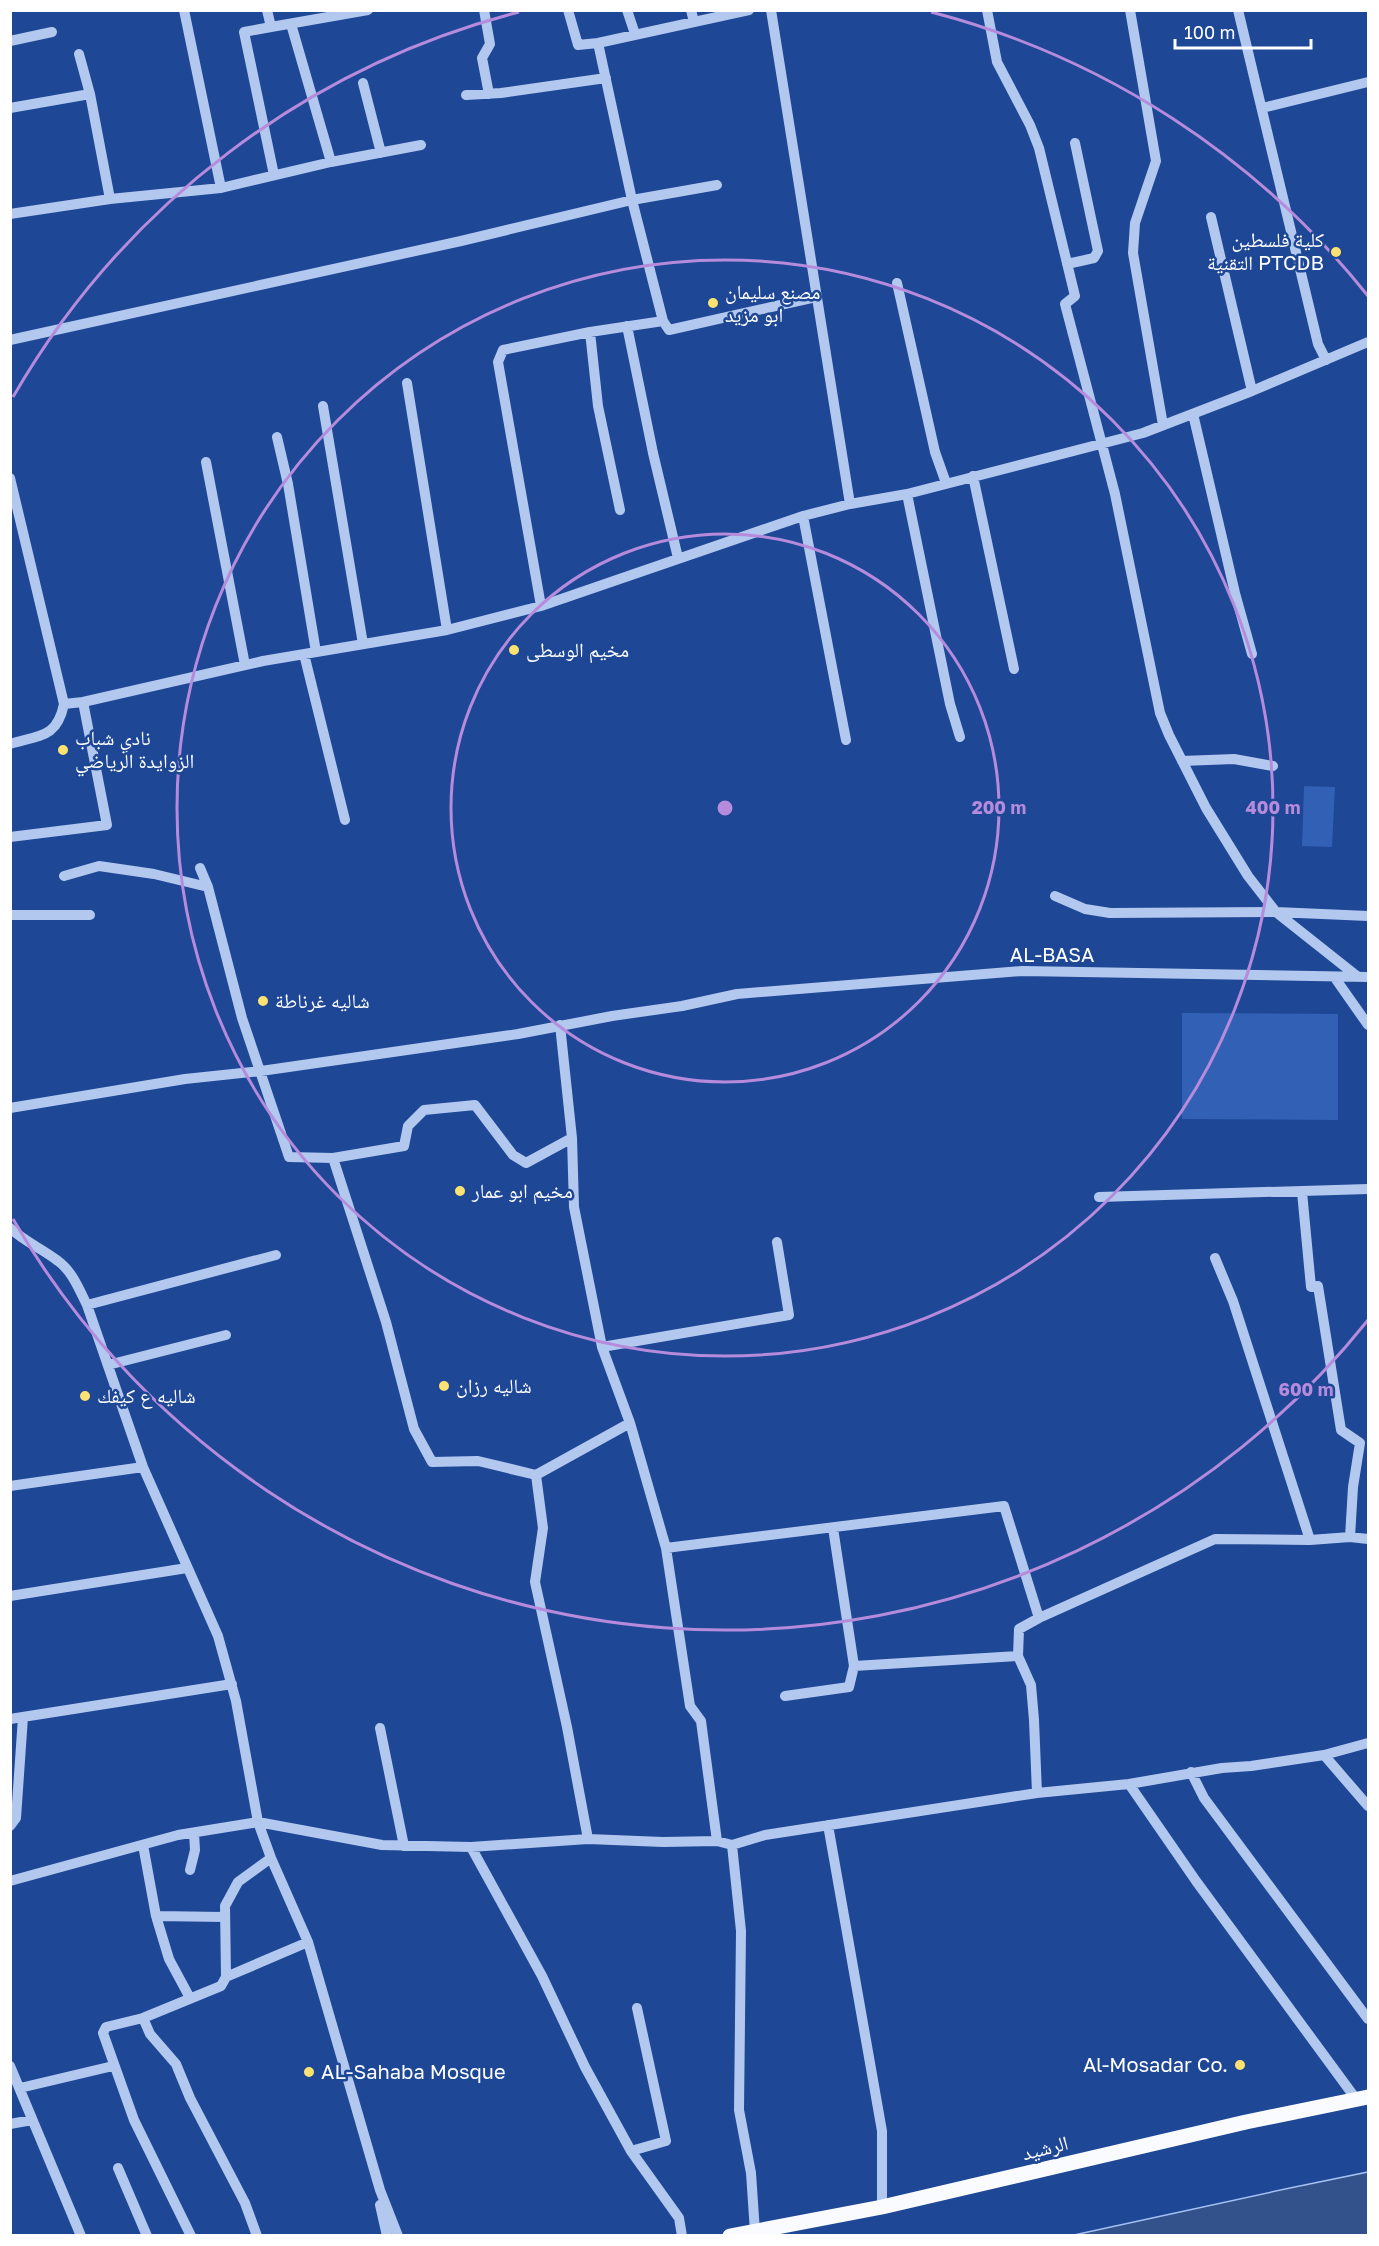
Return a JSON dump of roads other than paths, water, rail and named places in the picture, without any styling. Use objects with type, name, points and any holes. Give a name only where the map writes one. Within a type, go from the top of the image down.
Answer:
[{"type":"main road","name":"الرشيد","points":[[730,2235],[882,2207],[1246,2122],[1362,2098]]},
{"type":"street","points":[[184,10],[221,188]]},
{"type":"street","points":[[267,10],[271,27]]},
{"type":"street","points":[[274,175],[244,32],[368,10]]},
{"type":"street","points":[[484,10],[490,45],[482,58],[489,94]]},
{"type":"street","points":[[568,10],[578,45],[598,43],[749,10]]},
{"type":"street","points":[[627,10],[634,34]]},
{"type":"street","points":[[691,10],[694,22]]},
{"type":"street","points":[[771,10],[850,504]]},
{"type":"street","points":[[987,10],[997,62],[1030,124],[1039,147],[1075,296],[1065,304],[1114,494],[1160,713],[1206,808],[1243,868],[1276,912],[1363,977]]},
{"type":"street","points":[[1130,10],[1156,161],[1135,223],[1133,253],[1163,425]]},
{"type":"street","points":[[1238,10],[1318,344],[1326,360]]},
{"type":"street","points":[[291,24],[331,162]]},
{"type":"street","points":[[10,41],[52,32]]},
{"type":"street","points":[[598,43],[632,200],[663,321],[669,330],[816,297]]},
{"type":"street","points":[[79,54],[90,94],[110,199]]},
{"type":"street","points":[[466,95],[606,78]]},
{"type":"street","points":[[1262,108],[1368,82]]},
{"type":"street","points":[[363,83],[381,153]]},
{"type":"street","points":[[10,108],[90,94]]},
{"type":"street","points":[[1067,264],[1094,258],[1098,251],[1075,143]]},
{"type":"street","points":[[10,214],[110,199],[221,188],[331,162],[421,145]]},
{"type":"street","points":[[10,340],[472,239],[632,200],[717,185]]},
{"type":"street","points":[[1211,217],[1252,391]]},
{"type":"street","points":[[897,283],[934,452],[946,483]]},
{"type":"street","points":[[541,606],[498,362],[503,350],[590,332],[663,321]]},
{"type":"street","points":[[627,326],[653,453],[678,558]]},
{"type":"street","points":[[590,332],[598,406],[620,510]]},
{"type":"street","points":[[64,704],[83,702],[245,665],[447,630],[541,606],[803,516],[850,504],[907,494],[1100,444],[1163,425],[1252,391],[1368,342]]},
{"type":"street","points":[[407,383],[447,630]]},
{"type":"street","points":[[323,406],[363,644]]},
{"type":"street","points":[[1193,414],[1235,594],[1252,654]]},
{"type":"street","points":[[277,437],[288,484],[316,652]]},
{"type":"street","points":[[206,462],[245,665]]},
{"type":"street","points":[[973,476],[1014,669]]},
{"type":"street","points":[[10,478],[64,704],[56,728],[48,733],[10,744]]},
{"type":"street","points":[[907,494],[950,704],[960,737]]},
{"type":"street","points":[[803,516],[846,740]]},
{"type":"street","points":[[304,654],[345,820]]},
{"type":"street","points":[[10,837],[106,825],[83,702]]},
{"type":"street","points":[[1182,761],[1234,759],[1273,766]]},
{"type":"street","points":[[64,876],[99,866],[154,874],[208,887]]},
{"type":"street","points":[[200,868],[208,887],[242,1018],[289,1157],[333,1158],[404,1146],[408,1126],[424,1110],[475,1105],[513,1155],[526,1163],[572,1138]]},
{"type":"street","points":[[1055,896],[1085,909],[1110,913],[1276,912],[1368,916]]},
{"type":"street","points":[[10,915],[90,915]]},
{"type":"street","name":"AL-BASA","points":[[10,1108],[185,1079],[261,1071],[518,1035],[560,1025],[682,1006],[736,994],[1022,971],[1363,977]]},
{"type":"street","points":[[1335,978],[1368,1025]]},
{"type":"street","points":[[560,1025],[572,1138],[574,1207],[602,1347],[630,1423],[666,1548],[690,1706],[701,1721],[717,1840]]},
{"type":"street","points":[[333,1158],[386,1322],[414,1429],[432,1462],[478,1461],[536,1475],[630,1423]]},
{"type":"street","points":[[1099,1197],[1368,1189]]},
{"type":"street","points":[[1302,1192],[1311,1287],[1318,1286],[1341,1430],[1360,1443],[1353,1487],[1350,1537]]},
{"type":"street","points":[[10,1228],[18,1236],[60,1262],[75,1280],[87,1305],[143,1467],[218,1636],[232,1684],[258,1822],[308,1942],[392,2234]]},
{"type":"street","points":[[602,1347],[789,1315],[777,1242]]},
{"type":"street","points":[[87,1305],[276,1255]]},
{"type":"street","points":[[1215,1258],[1233,1301],[1310,1540]]},
{"type":"street","points":[[108,1365],[226,1335]]},
{"type":"street","points":[[10,1485],[143,1467]]},
{"type":"street","points":[[536,1475],[543,1528],[535,1582],[567,1727],[588,1839]]},
{"type":"street","points":[[666,1548],[833,1528],[940,1512],[1004,1506],[1039,1618]]},
{"type":"street","points":[[784,1696],[849,1687],[854,1666],[833,1528]]},
{"type":"street","points":[[1037,1793],[1031,1685],[1018,1656],[1019,1629],[1215,1539],[1310,1540],[1350,1537],[1368,1539]]},
{"type":"street","points":[[10,1596],[187,1568]]},
{"type":"street","points":[[854,1666],[1018,1656]]},
{"type":"street","points":[[10,1719],[232,1684]]},
{"type":"street","points":[[10,1826],[16,1818],[23,1717]]},
{"type":"street","points":[[380,1728],[404,1846]]},
{"type":"street","points":[[10,1881],[178,1835],[258,1822],[382,1845],[471,1847],[588,1839],[663,1842],[717,1840],[732,1845],[765,1835],[1037,1793],[1129,1784],[1324,1755],[1368,1743]]},
{"type":"street","points":[[1324,1755],[1368,1806]]},
{"type":"street","points":[[1191,1773],[1204,1798],[1368,2019]]},
{"type":"street","points":[[1129,1784],[1196,1881],[1362,2098]]},
{"type":"street","points":[[828,1825],[882,2131],[882,2207]]},
{"type":"street","points":[[190,1870],[195,1850],[195,1833]]},
{"type":"street","points":[[143,1845],[156,1916],[169,1959],[190,1998]]},
{"type":"street","points":[[732,1845],[741,1931],[739,2110],[751,2173],[755,2232]]},
{"type":"street","points":[[471,1847],[542,1976],[585,2067],[631,2151],[679,2218],[682,2235]]},
{"type":"street","points":[[191,2235],[134,2120],[103,2033],[106,2027],[143,2018],[221,1986],[226,1977],[225,1906],[238,1882],[272,1858]]},
{"type":"street","points":[[156,1916],[224,1917]]},
{"type":"street","points":[[226,1977],[308,1942]]},
{"type":"street","points":[[631,2151],[666,2141],[637,2008]]},
{"type":"street","points":[[143,2018],[150,2034],[176,2064],[190,2098],[245,2203],[257,2235]]},
{"type":"street","points":[[10,2066],[81,2235]]},
{"type":"street","points":[[20,2088],[113,2066]]},
{"type":"street","points":[[10,2124],[32,2120]]},
{"type":"street","points":[[118,2168],[147,2235]]},
{"type":"place","name":"كلية فلسطين التقنية PTCDB","points":[[1336,252]]},
{"type":"place","name":"مصنع سليمان ابو مزيد","points":[[713,303]]},
{"type":"place","name":"مخيم الوسطى","points":[[514,650]]},
{"type":"place","name":"نادي شباب الزوايدة الرياضي","points":[[63,750]]},
{"type":"place","name":"شاليه غرناطة","points":[[263,1001]]},
{"type":"place","name":"مخيم ابو عمار","points":[[460,1191]]},
{"type":"place","name":"شاليه رزان","points":[[444,1386]]},
{"type":"place","name":"شاليه ع كيفك","points":[[85,1396]]},
{"type":"place","name":"Al-Mosadar Co.","points":[[1240,2065]]},
{"type":"place","name":"AL-Sahaba Mosque","points":[[309,2072]]}]
